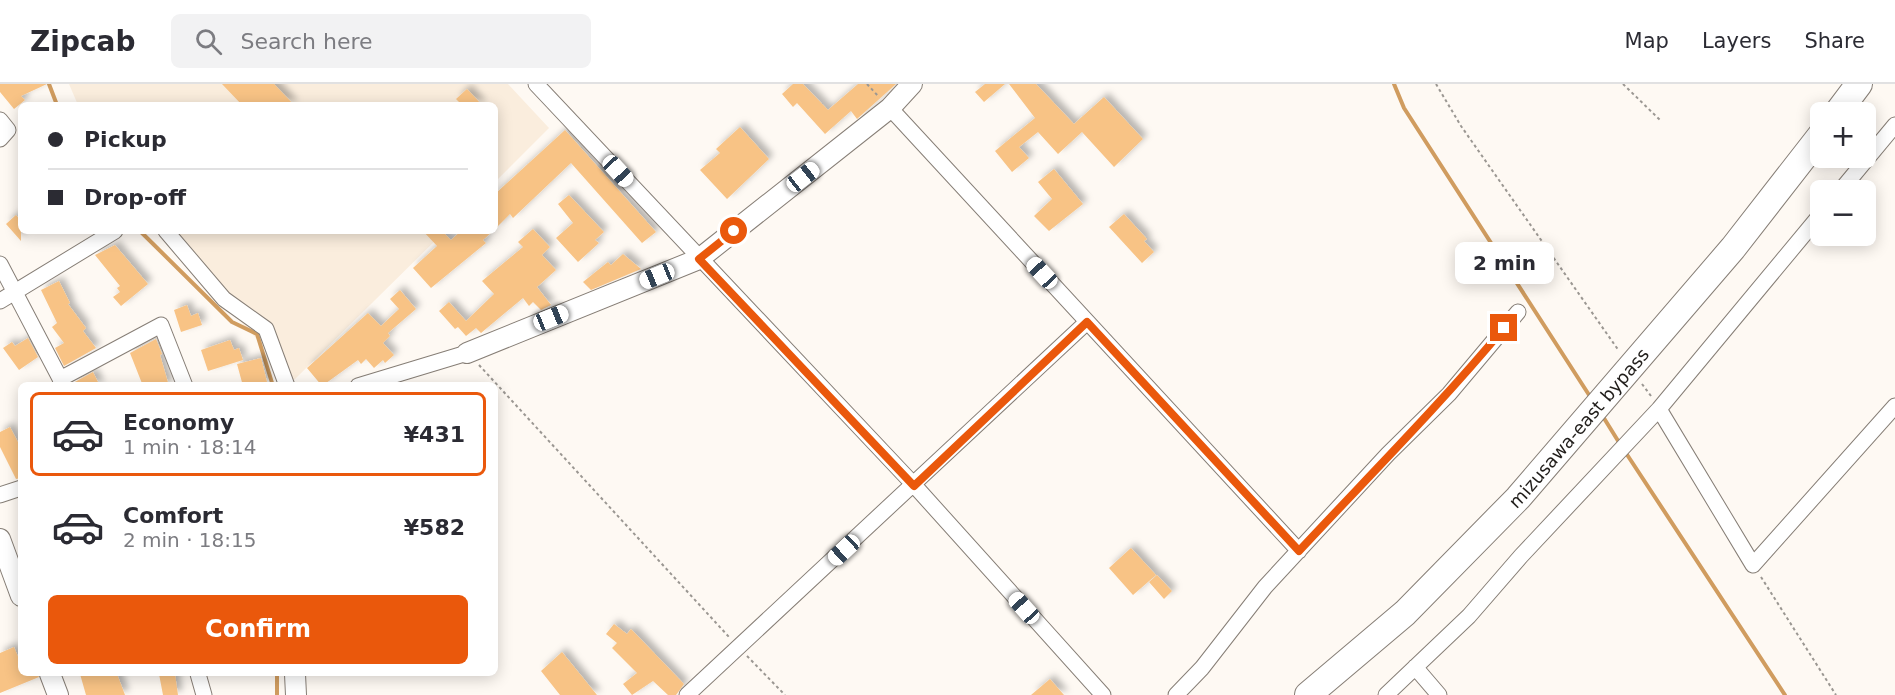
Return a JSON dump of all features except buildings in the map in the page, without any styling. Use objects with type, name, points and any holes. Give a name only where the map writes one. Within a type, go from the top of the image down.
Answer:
[{"type":"highway","points":[[1846,102],[1859,84]]},
{"type":"highway","name":"mizusawa-east bypass","points":[[1308,695],[1405,613],[1465,555],[1518,498],[1733,248],[1810,149]]},
{"type":"street","points":[[536,84],[914,486],[1103,695]]},
{"type":"street","points":[[371,382],[467,352],[699,259],[890,108],[912,84]]},
{"type":"street","points":[[890,108],[1299,551]]},
{"type":"street","points":[[0,120],[8,130],[0,139]]},
{"type":"street","points":[[1849,180],[1895,125]]},
{"type":"street","points":[[1386,695],[1469,616],[1604,465],[1659,409],[1810,227]]},
{"type":"street","points":[[0,301],[110,234]]},
{"type":"street","points":[[169,234],[224,299],[266,328],[286,382]]},
{"type":"street","points":[[0,264],[62,382],[161,325],[183,382]]},
{"type":"street","points":[[1176,695],[1202,668],[1265,587],[1388,454],[1449,394],[1518,312]]},
{"type":"street","points":[[687,695],[914,486],[1087,322]]},
{"type":"street","points":[[1659,409],[1753,565],[1895,406]]},
{"type":"street","points":[[0,495],[18,489]]},
{"type":"street","points":[[0,539],[18,588]]},
{"type":"street","points":[[1414,667],[1439,695]]},
{"type":"street","points":[[52,676],[58,695]]},
{"type":"street","points":[[199,676],[204,695]]},
{"type":"street","points":[[295,676],[296,695]]},
{"type":"path","points":[[1436,84],[1461,126],[1659,409]]},
{"type":"path","points":[[1623,84],[1660,120]]},
{"type":"path","points":[[467,352],[495,382]]},
{"type":"path","points":[[498,386],[785,695]]},
{"type":"path","points":[[1753,565],[1836,695]]},
{"type":"shaded area","points":[[69,84],[508,84],[549,128],[498,179],[498,102],[77,102]]},
{"type":"shaded area","points":[[161,234],[442,234],[294,380]]},
{"type":"waterway","points":[[49,84],[56,102]]},
{"type":"waterway","points":[[1394,84],[1404,108],[1591,398]]},
{"type":"waterway","points":[[143,234],[232,322],[257,334],[272,382]]},
{"type":"waterway","points":[[1602,415],[1620,444]]},
{"type":"waterway","points":[[1624,450],[1785,695]]},
{"type":"waterway","points":[[277,676],[277,695]]},
{"type":"route","points":[[734,231],[699,259],[914,486],[1087,322],[1299,551],[1388,454],[1449,394],[1504,328]]}]
